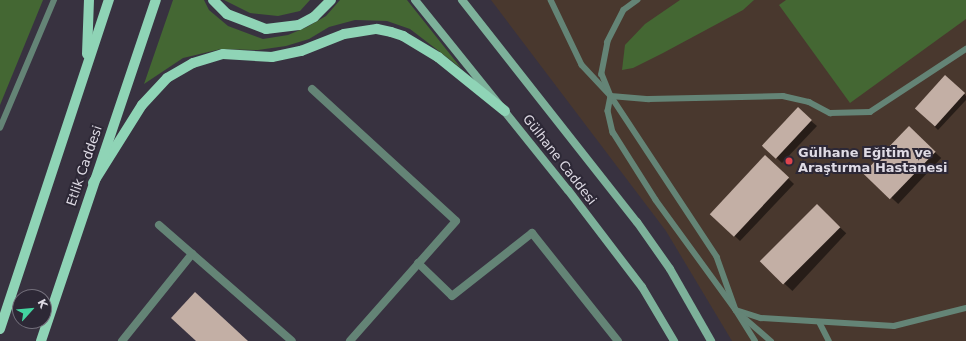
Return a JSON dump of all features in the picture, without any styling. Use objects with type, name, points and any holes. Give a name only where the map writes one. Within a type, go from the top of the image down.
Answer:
[{"type":"main road","points":[[86,66],[89,0]]},
{"type":"main road","points":[[0,329],[109,0]]},
{"type":"main road","name":"Etlik Caddesi","points":[[42,341],[93,183],[156,0]]},
{"type":"main road","points":[[213,0],[227,14],[266,29],[299,25],[314,17],[331,0]]},
{"type":"main road","name":"Gülhane Caddesi","points":[[415,0],[505,111],[642,287],[674,341]]},
{"type":"main road","name":"Gülhane Caddesi","points":[[462,0],[637,222],[670,269],[711,341]]},
{"type":"main road","points":[[93,183],[142,105],[167,78],[193,63],[223,54],[272,57],[301,51],[344,34],[384,30],[403,36],[438,57],[505,111]]},
{"type":"street","points":[[312,89],[456,221],[350,341]]},
{"type":"street","points":[[159,225],[289,340]]},
{"type":"street","points":[[418,263],[452,296],[532,233],[618,341]]},
{"type":"street","points":[[122,341],[192,254]]},
{"type":"lane","points":[[0,128],[54,0]]},
{"type":"lane","points":[[551,0],[582,65],[611,96],[717,258],[736,310],[771,341]]},
{"type":"lane","points":[[638,0],[624,10],[608,42],[602,74],[611,96],[608,111],[613,132],[656,200],[736,310],[755,341]]},
{"type":"lane","points":[[611,96],[649,99],[783,96],[809,102],[830,113],[870,112],[966,49]]},
{"type":"lane","points":[[736,310],[761,318],[820,323],[894,326],[966,308]]},
{"type":"lane","points":[[820,323],[829,341]]},
{"type":"shaded area","name":"Gülhane Eğitim ve Araştırma Hastanesi","points":[[491,0],[966,0],[966,341],[732,341],[666,231]]},
{"type":"green space","points":[[0,0],[43,0],[0,105]]},
{"type":"green space","points":[[173,0],[204,0],[209,10],[228,26],[263,39],[288,35],[307,27],[326,16],[340,0],[407,0],[461,68],[410,29],[387,21],[355,20],[329,27],[309,39],[286,46],[258,50],[221,49],[183,58],[144,84]]},
{"type":"green space","points":[[224,0],[310,0],[300,11],[278,16],[250,13]]},
{"type":"green space","points":[[680,0],[754,0],[743,10],[663,53],[633,68],[622,70],[625,45],[645,24]]},
{"type":"green space","points":[[786,0],[966,0],[966,19],[850,103],[779,5]]},
{"type":"building","points":[[945,75],[965,93],[935,127],[915,108]]},
{"type":"building","points":[[798,107],[812,120],[776,159],[762,146]]},
{"type":"building","points":[[909,126],[936,152],[890,199],[863,173]]},
{"type":"building","points":[[765,155],[789,178],[734,237],[710,214]]},
{"type":"building","points":[[817,204],[840,227],[783,285],[760,261]]},
{"type":"building","points":[[195,292],[248,341],[196,341],[171,318]]},
{"type":"place","name":"Gülhane Eğitim ve Araştırma Hastanesi","points":[[789,161]]}]
